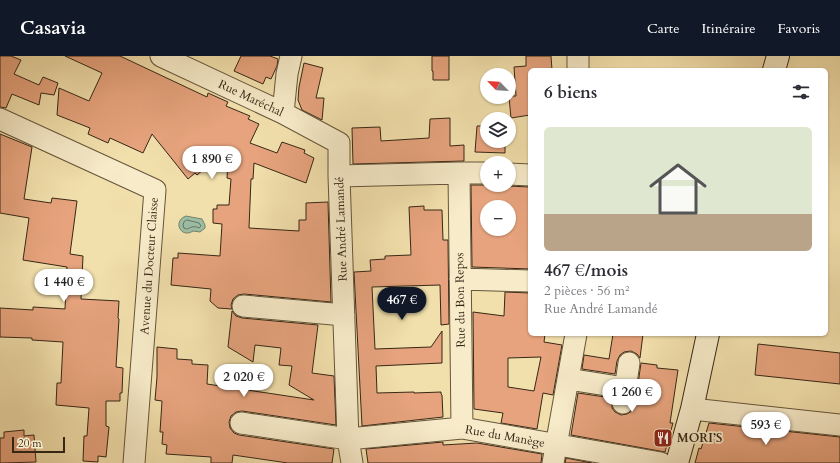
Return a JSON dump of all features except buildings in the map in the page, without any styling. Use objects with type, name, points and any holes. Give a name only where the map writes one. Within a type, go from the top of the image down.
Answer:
[{"type":"main road","points":[[775,68],[778,56]]},
{"type":"main road","points":[[677,463],[692,408],[708,336]]},
{"type":"street","name":"Rue Maréchal","points":[[161,56],[283,113],[339,143]]},
{"type":"street","points":[[283,113],[287,74],[291,56]]},
{"type":"street","points":[[578,56],[578,68]]},
{"type":"street","name":"Avenue du Docteur Claisse","points":[[0,119],[154,190],[134,463]]},
{"type":"street","name":"Rue André Lamandé","points":[[339,143],[348,439],[352,463]]},
{"type":"street","name":"Rue du Bon Repos","points":[[459,173],[462,428]]},
{"type":"street","points":[[339,176],[480,173]]},
{"type":"street","points":[[516,174],[528,175]]},
{"type":"street","points":[[460,279],[528,282]]},
{"type":"street","points":[[243,306],[344,315]]},
{"type":"street","points":[[555,454],[576,336]]},
{"type":"street","points":[[568,379],[624,396],[629,363]]},
{"type":"street","points":[[692,408],[840,425]]},
{"type":"street","name":"Rue du Manège","points":[[241,423],[348,439],[462,428],[555,454],[661,463]]},
{"type":"water","points":[[186,216],[202,219],[205,228],[200,232],[193,231],[185,233],[179,225],[182,218]]},
{"type":"place","name":"MORI’S","points":[[663,438]]}]
